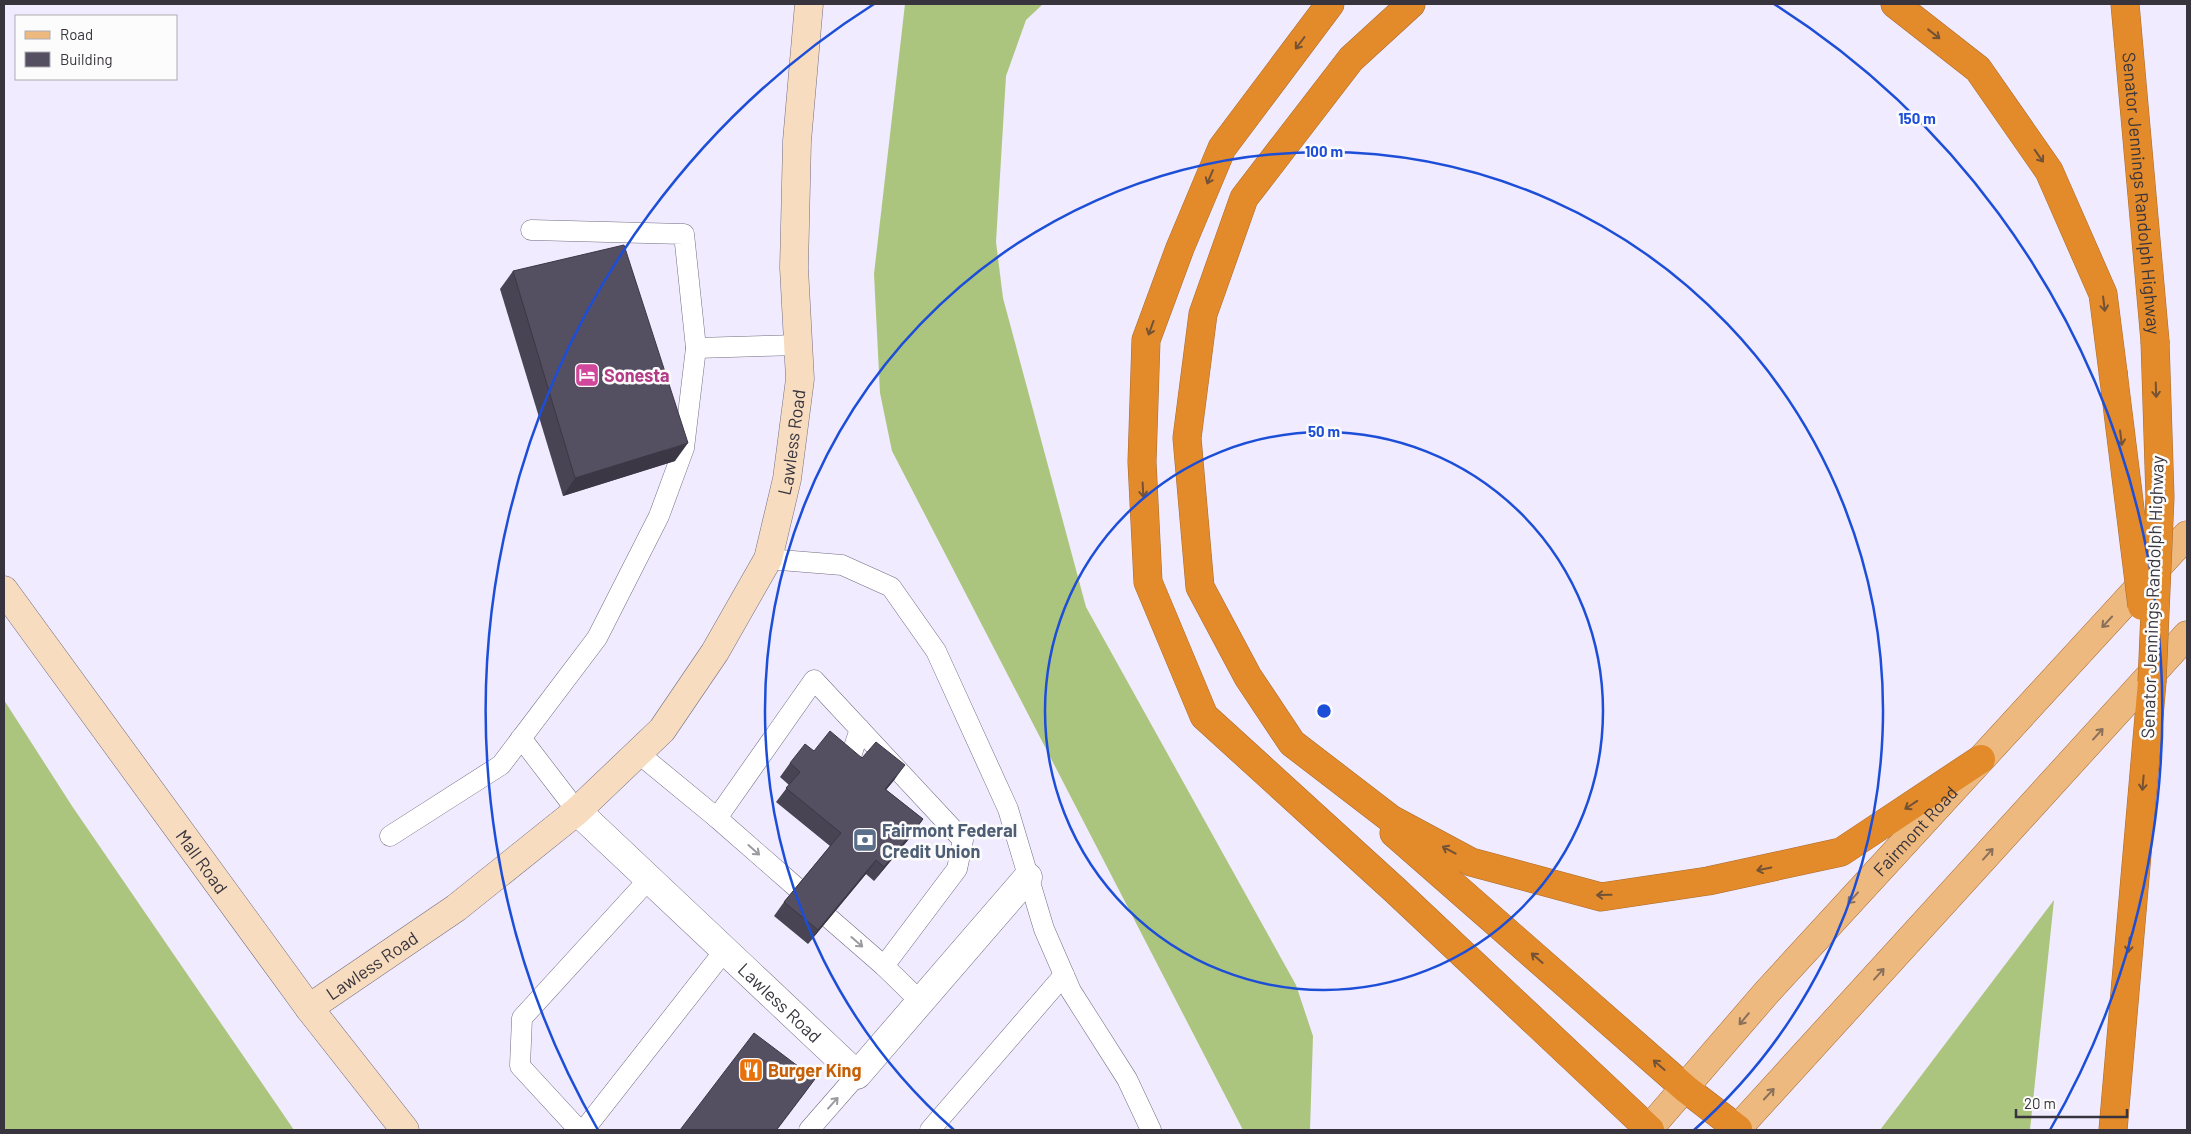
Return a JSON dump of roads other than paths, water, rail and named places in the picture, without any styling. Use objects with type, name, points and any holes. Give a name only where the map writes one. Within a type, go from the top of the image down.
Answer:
[{"type":"highway","points":[[1330,4],[1222,148],[1180,248],[1146,340],[1142,462],[1148,582],[1204,716],[1396,891],[1649,1130]]},
{"type":"highway","points":[[1411,4],[1351,59],[1244,198],[1203,314],[1187,438],[1200,587],[1248,677],[1292,743],[1686,1089],[1737,1130]]},
{"type":"highway","points":[[1896,4],[1978,69],[2049,171],[2103,294],[2152,682]]},
{"type":"highway","name":"Senator Jennings Randolph Highway","points":[[2114,1130],[2152,682],[2160,497],[2154,341],[2125,4]]},
{"type":"highway","points":[[1292,743],[1391,819],[1471,862],[1601,897],[1708,882],[1841,852],[1981,759]]},
{"type":"main road","name":"Fairmont Road","points":[[1649,1130],[1768,992],[2187,535]]},
{"type":"main road","points":[[1737,1130],[2187,635]]},
{"type":"street","name":"Lawless Road","points":[[309,1008],[456,908],[577,811],[662,730],[715,652],[768,559],[787,479],[800,379],[794,268],[797,141],[809,4]]},
{"type":"street","name":"Mall Road","points":[[4,590],[309,1008],[405,1130]]},
{"type":"street","name":"Lawless Road","points":[[577,811],[857,1075]]},
{"type":"street","points":[[857,1075],[1028,877]]},
{"type":"lane","points":[[390,836],[500,765],[521,738],[596,638],[660,516],[684,448],[696,348],[684,234],[531,230]]},
{"type":"lane","points":[[696,348],[799,345]]},
{"type":"lane","points":[[768,559],[842,565],[891,587],[936,651],[1008,809],[1044,929],[1071,991],[1126,1079],[1151,1130]]},
{"type":"lane","points":[[717,818],[814,680],[963,840],[956,869],[884,966]]},
{"type":"lane","points":[[856,768],[849,762],[860,729]]},
{"type":"lane","points":[[521,738],[577,811]]},
{"type":"lane","points":[[638,753],[717,818],[797,888]]},
{"type":"lane","points":[[905,810],[930,805]]},
{"type":"lane","points":[[579,1130],[520,1066],[522,1018],[649,879]]},
{"type":"lane","points":[[830,918],[884,966],[920,1002]]},
{"type":"lane","points":[[584,1130],[725,950]]},
{"type":"lane","points":[[930,1130],[1064,975]]},
{"type":"lane","points":[[794,1130],[813,1125],[857,1075]]},
{"type":"place","name":"Sonesta","points":[[587,375]]},
{"type":"place","name":"Fairmont Federal Credit Union","points":[[865,840]]},
{"type":"place","name":"Burger King","points":[[751,1070]]}]
